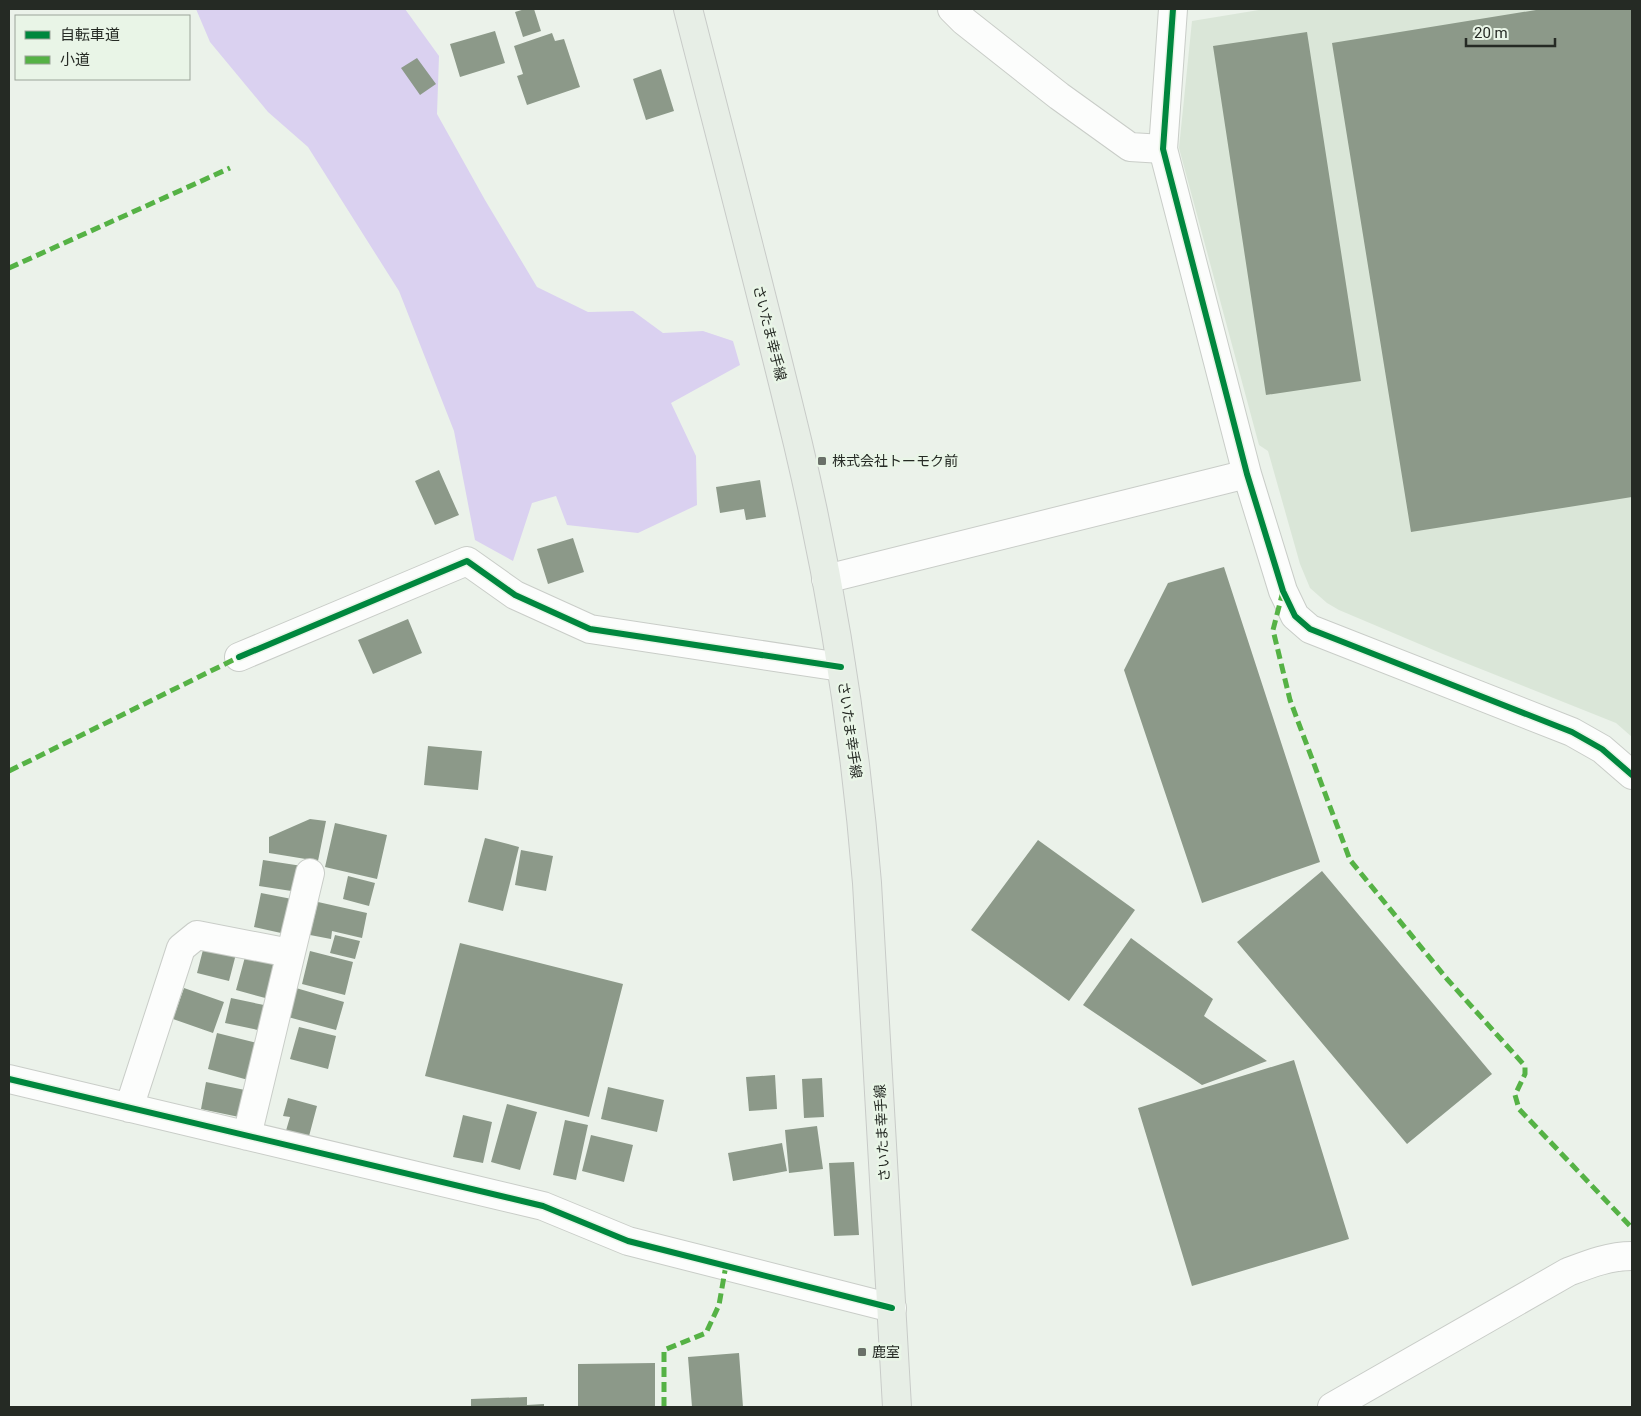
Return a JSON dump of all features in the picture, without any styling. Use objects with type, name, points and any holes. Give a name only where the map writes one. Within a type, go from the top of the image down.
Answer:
[{"type":"main road","name":"さいたま幸手線","points":[[688,9],[798,446],[826,579],[841,667],[860,803],[863,839],[897,1407]]},
{"type":"street","points":[[952,9],[964,21],[1060,96],[1130,146],[1163,150]]},
{"type":"street","points":[[1173,9],[1163,150],[1246,474],[1283,591],[1295,616],[1310,629],[1572,732],[1602,749],[1632,775]]},
{"type":"street","points":[[826,579],[1246,474]]},
{"type":"street","points":[[239,658],[467,561],[515,595],[590,630],[841,667]]},
{"type":"street","points":[[247,1136],[310,873]]},
{"type":"street","points":[[129,1108],[181,948],[197,935],[290,953]]},
{"type":"street","points":[[9,1079],[543,1206],[628,1240],[892,1308]]},
{"type":"street","points":[[1332,1407],[1568,1272],[1598,1260],[1632,1256]]},
{"type":"shaded area","points":[[196,9],[405,9],[439,56],[437,114],[537,287],[588,312],[633,311],[663,333],[703,331],[733,341],[740,365],[671,403],[696,456],[697,505],[638,533],[567,525],[556,496],[532,503],[513,561],[475,540],[454,431],[399,291],[308,147],[268,112],[210,42]]},
{"type":"shaded area","points":[[1265,9],[1632,9],[1632,737],[1616,723],[1339,610],[1327,603],[1310,588],[1300,564],[1268,451],[1259,445],[1179,148],[1192,21]]},
{"type":"building","points":[[534,9],[541,31],[523,37],[515,12]]},
{"type":"building","points":[[1542,9],[1632,9],[1632,497],[1411,532],[1332,43]]},
{"type":"building","points":[[495,31],[505,63],[460,77],[450,44]]},
{"type":"building","points":[[1307,32],[1361,381],[1266,395],[1213,46]]},
{"type":"building","points":[[552,33],[555,41],[564,39],[580,87],[527,105],[517,76],[523,74],[514,46]]},
{"type":"building","points":[[417,58],[436,84],[420,95],[401,68]]},
{"type":"building","points":[[661,69],[674,111],[646,120],[633,79]]},
{"type":"building","points":[[439,470],[459,515],[435,525],[415,481]]},
{"type":"building","points":[[760,480],[766,517],[746,520],[744,509],[720,513],[716,487]]},
{"type":"building","points":[[573,538],[584,572],[548,584],[537,549]]},
{"type":"building","points":[[1224,567],[1320,862],[1202,903],[1124,670],[1168,583]]},
{"type":"building","points":[[408,619],[422,653],[373,674],[358,640]]},
{"type":"building","points":[[428,746],[482,751],[478,790],[424,785]]},
{"type":"building","points":[[310,819],[326,821],[318,861],[269,853],[269,837]]},
{"type":"building","points":[[335,823],[387,835],[377,879],[325,867]]},
{"type":"building","points":[[485,838],[519,847],[503,911],[468,902]]},
{"type":"building","points":[[1038,840],[1135,910],[1069,1001],[971,930]]},
{"type":"building","points":[[521,850],[553,856],[546,891],[515,885]]},
{"type":"building","points":[[263,860],[302,866],[298,892],[259,886]]},
{"type":"building","points":[[1322,871],[1492,1074],[1407,1144],[1237,942]]},
{"type":"building","points":[[348,876],[375,883],[369,906],[343,899]]},
{"type":"building","points":[[261,893],[297,900],[290,935],[254,927]]},
{"type":"building","points":[[318,902],[367,913],[362,938],[332,931],[331,939],[310,935]]},
{"type":"building","points":[[335,935],[360,941],[355,959],[330,953]]},
{"type":"building","points":[[1131,938],[1213,999],[1204,1016],[1267,1061],[1202,1085],[1083,1005]]},
{"type":"building","points":[[460,943],[623,984],[589,1117],[425,1076]]},
{"type":"building","points":[[204,946],[236,954],[229,981],[197,973]]},
{"type":"building","points":[[310,951],[353,962],[345,995],[302,984]]},
{"type":"building","points":[[245,957],[278,965],[269,999],[236,990]]},
{"type":"building","points":[[184,988],[224,1002],[213,1033],[173,1019]]},
{"type":"building","points":[[296,988],[344,1002],[336,1030],[288,1017]]},
{"type":"building","points":[[231,998],[264,1005],[258,1030],[225,1023]]},
{"type":"building","points":[[299,1027],[336,1036],[328,1069],[290,1059]]},
{"type":"building","points":[[217,1033],[261,1044],[252,1081],[208,1069]]},
{"type":"building","points":[[1294,1060],[1349,1239],[1192,1286],[1138,1108]]},
{"type":"building","points":[[775,1075],[777,1109],[749,1111],[746,1077]]},
{"type":"building","points":[[822,1078],[824,1117],[804,1118],[802,1079]]},
{"type":"building","points":[[206,1082],[245,1090],[239,1117],[201,1109]]},
{"type":"building","points":[[608,1087],[664,1100],[657,1132],[601,1119]]},
{"type":"building","points":[[288,1098],[317,1106],[308,1140],[285,1134],[290,1117],[283,1116]]},
{"type":"building","points":[[507,1104],[537,1112],[520,1170],[491,1162]]},
{"type":"building","points":[[463,1115],[492,1122],[483,1163],[453,1157]]},
{"type":"building","points":[[565,1120],[588,1125],[576,1180],[553,1175]]},
{"type":"building","points":[[817,1126],[823,1169],[789,1173],[785,1130]]},
{"type":"building","points":[[591,1135],[633,1145],[624,1182],[582,1171]]},
{"type":"building","points":[[782,1143],[787,1171],[733,1181],[728,1153]]},
{"type":"building","points":[[854,1162],[859,1235],[834,1236],[829,1163]]},
{"type":"building","points":[[739,1353],[743,1407],[692,1407],[688,1357]]},
{"type":"building","points":[[655,1363],[655,1407],[578,1407],[578,1364]]},
{"type":"building","points":[[527,1397],[527,1405],[544,1404],[544,1407],[471,1407],[471,1399]]},
{"type":"marked path","points":[[9,268],[230,168]]},
{"type":"marked path","points":[[1283,591],[1273,630],[1290,700],[1350,860],[1447,979],[1525,1066],[1525,1074],[1515,1095],[1519,1109],[1632,1228]]},
{"type":"marked path","points":[[9,771],[239,657]]},
{"type":"marked path","points":[[664,1407],[664,1350],[706,1333],[719,1305],[726,1265]]},
{"type":"cycle path","points":[[1173,9],[1163,149],[1247,474],[1283,591],[1295,616],[1310,629],[1572,732],[1602,749],[1632,775]]},
{"type":"cycle path","points":[[239,657],[467,561],[515,595],[590,629],[841,667]]},
{"type":"cycle path","points":[[9,1079],[543,1206],[628,1241],[892,1308]]},
{"type":"place","name":"株式会社トーモク前","points":[[822,461]]},
{"type":"place","name":"鹿室","points":[[862,1352]]}]
